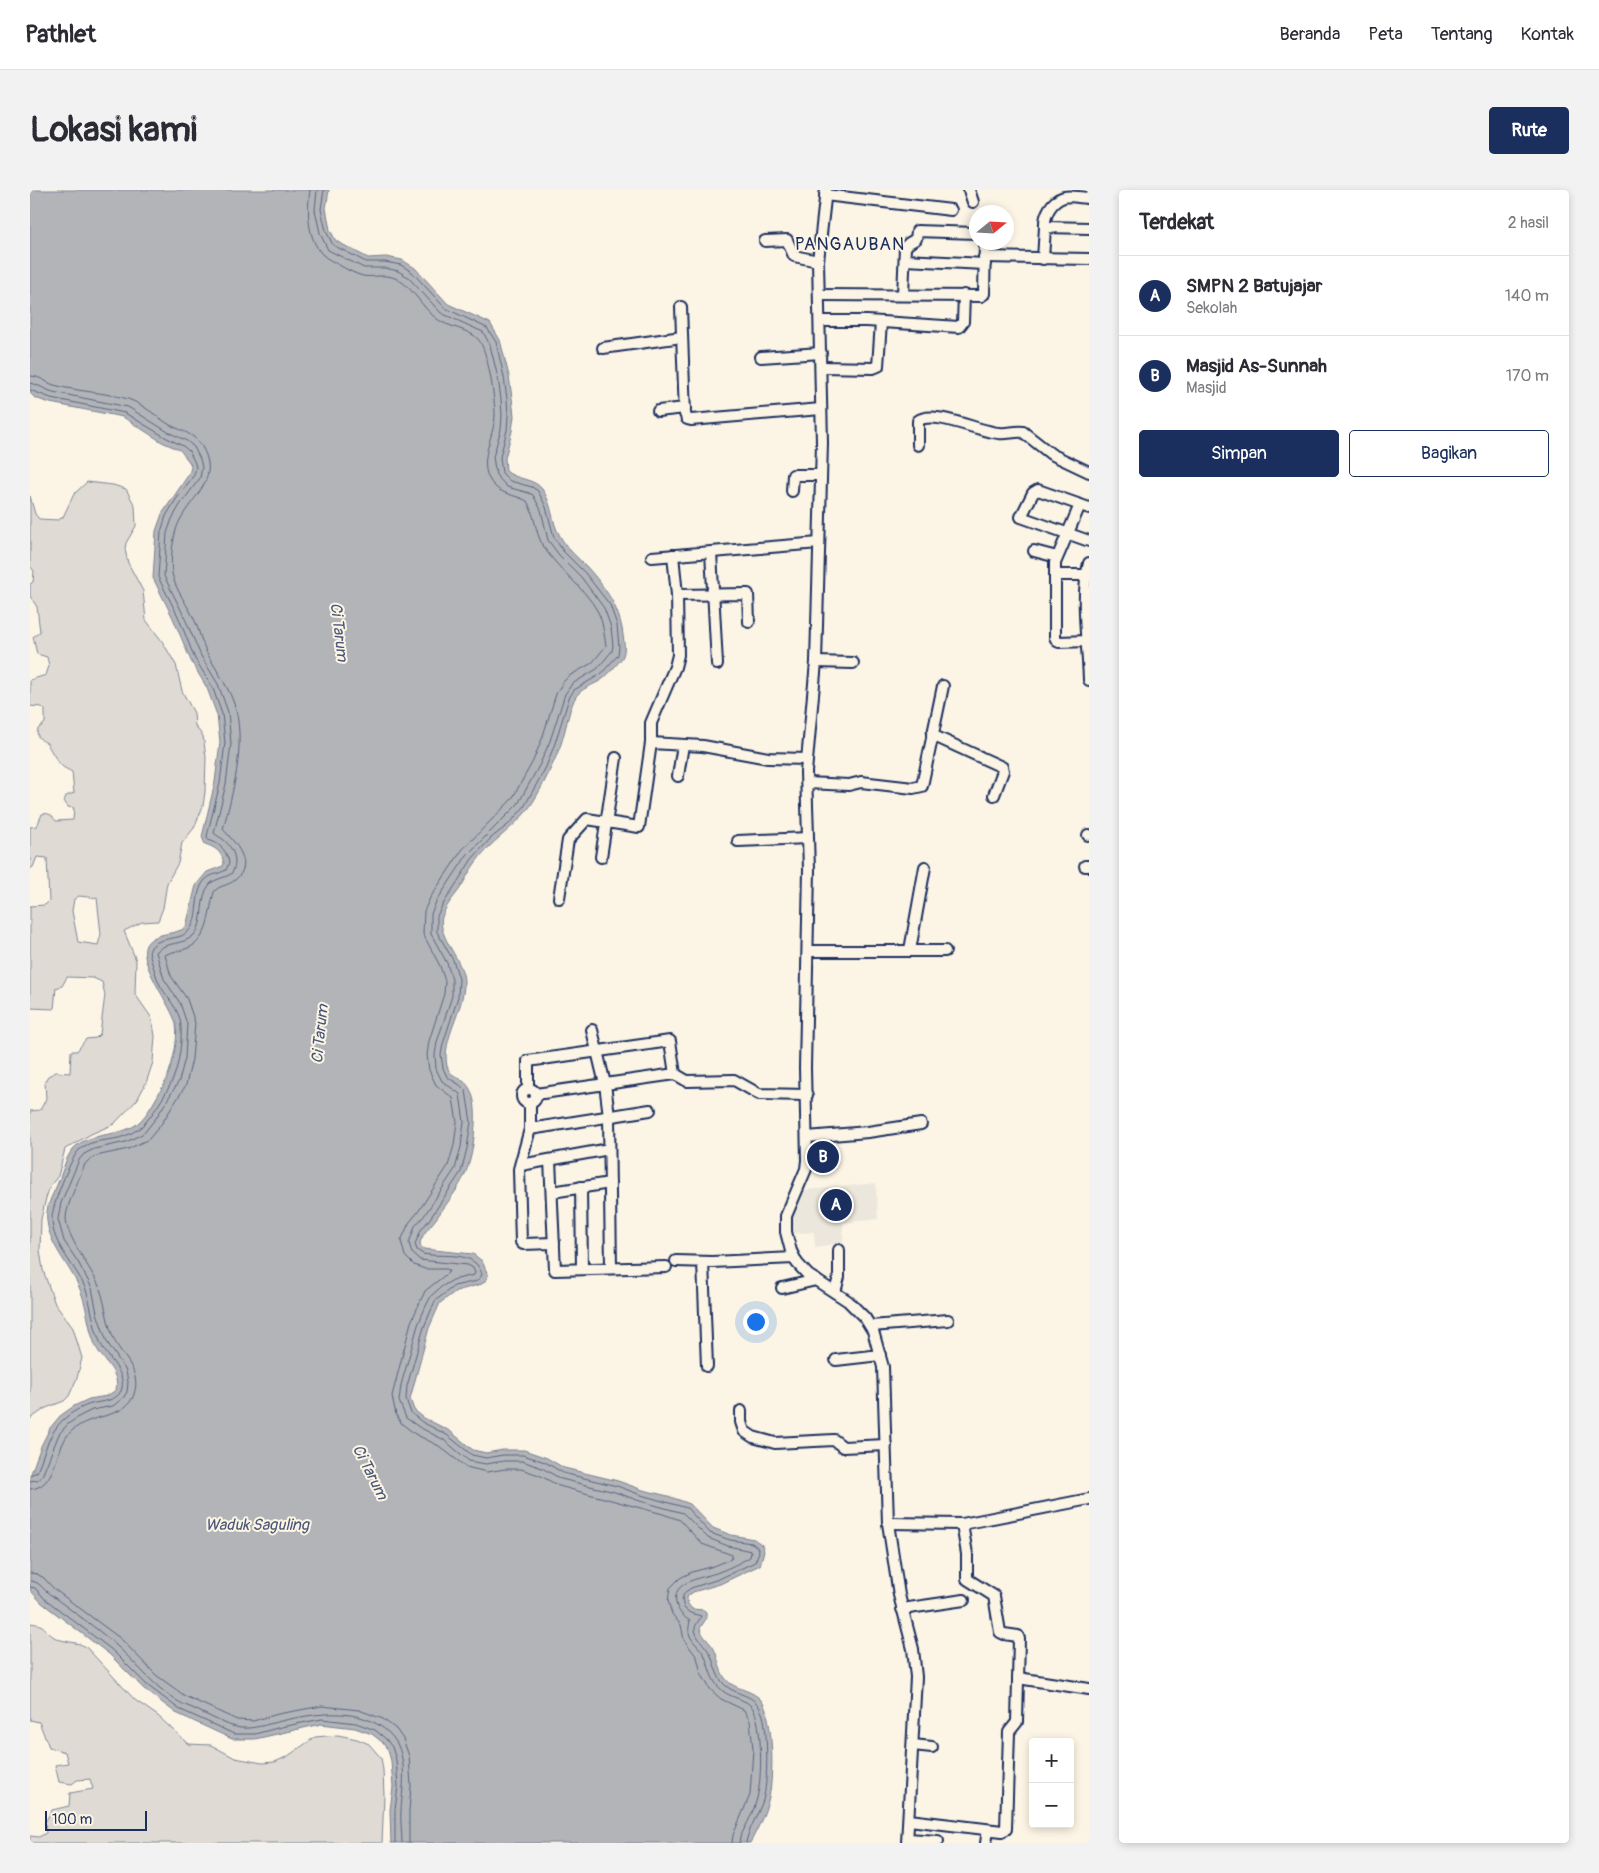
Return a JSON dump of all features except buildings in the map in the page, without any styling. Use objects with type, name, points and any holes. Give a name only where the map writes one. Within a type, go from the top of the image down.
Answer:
[{"type":"street","points":[[970,190],[973,202]]},
{"type":"street","points":[[938,1841],[907,1841],[916,1687],[915,1657],[902,1609],[901,1581],[888,1523],[883,1374],[880,1355],[871,1326],[858,1310],[805,1272],[794,1258],[787,1236],[786,1216],[806,1169],[807,1095],[805,1068],[808,838],[806,783],[816,662],[822,367],[818,261],[825,192],[951,210]]},
{"type":"street","points":[[1043,259],[1047,212],[1062,198],[1089,198]]},
{"type":"street","points":[[1045,227],[1089,228]]},
{"type":"street","points":[[903,295],[905,247],[908,243],[915,240],[916,232],[919,230],[969,233]]},
{"type":"street","points":[[765,241],[787,240],[794,256],[818,261]]},
{"type":"street","points":[[819,295],[964,296],[984,294],[985,250]]},
{"type":"street","points":[[905,260],[1089,259]]},
{"type":"street","points":[[820,321],[881,322],[959,327],[963,322],[964,296]]},
{"type":"street","points":[[681,307],[685,408],[686,416],[691,420],[821,410]]},
{"type":"street","points":[[822,367],[873,368],[878,366],[881,322]]},
{"type":"street","points":[[603,348],[682,337]]},
{"type":"street","points":[[761,357],[821,353]]},
{"type":"street","points":[[658,411],[685,408]]},
{"type":"street","points":[[918,445],[917,423],[923,418],[969,424],[1000,433],[1023,432],[1051,454],[1089,472]]},
{"type":"street","points":[[792,490],[793,476],[821,475]]},
{"type":"street","points":[[1088,641],[1060,642],[1056,640],[1055,575],[1057,556],[1067,533],[1085,507],[1043,490],[1036,490],[1032,493],[1021,517],[1067,533],[1089,541]]},
{"type":"street","points":[[652,557],[819,543]]},
{"type":"street","points":[[1034,550],[1057,556]]},
{"type":"street","points":[[710,552],[717,664]]},
{"type":"street","points":[[559,898],[568,840],[587,819],[640,827],[652,721],[676,663],[678,634],[674,555]]},
{"type":"street","points":[[1089,563],[1085,592],[1089,680]]},
{"type":"street","points":[[1055,575],[1086,575]]},
{"type":"street","points":[[677,595],[748,594],[748,622]]},
{"type":"street","points":[[816,662],[853,663]]},
{"type":"street","points":[[806,783],[849,785],[861,782],[918,788],[924,784],[928,749],[943,686]]},
{"type":"street","points":[[932,735],[1002,767],[1003,771],[994,795]]},
{"type":"street","points":[[651,743],[703,746],[762,757],[807,759]]},
{"type":"street","points":[[678,776],[683,745]]},
{"type":"street","points":[[601,857],[616,758]]},
{"type":"street","points":[[738,841],[808,838]]},
{"type":"street","points":[[910,950],[925,867]]},
{"type":"street","points":[[808,951],[945,951]]},
{"type":"street","points":[[592,1030],[605,1084],[609,1116],[611,1268]]},
{"type":"street","points":[[554,1243],[523,1244],[521,1242],[518,1169],[521,1165],[530,1129],[530,1103],[536,1099],[532,1091],[528,1061],[670,1041],[675,1074]]},
{"type":"street","points":[[532,1091],[605,1084],[675,1074],[687,1081],[734,1080],[759,1094],[807,1095]]},
{"type":"street","points":[[530,1129],[650,1110]]},
{"type":"street","points":[[807,1137],[868,1132],[921,1124]]},
{"type":"street","points":[[521,1165],[609,1149]]},
{"type":"street","points":[[550,1160],[555,1270],[666,1267]]},
{"type":"street","points":[[552,1192],[610,1183]]},
{"type":"street","points":[[581,1188],[582,1269]]},
{"type":"street","points":[[835,1292],[839,1277],[840,1250]]},
{"type":"street","points":[[676,1261],[703,1262],[794,1258]]},
{"type":"street","points":[[703,1262],[707,1366]]},
{"type":"street","points":[[782,1288],[816,1280]]},
{"type":"street","points":[[871,1326],[948,1320]]},
{"type":"street","points":[[836,1360],[880,1355]]},
{"type":"street","points":[[741,1411],[741,1422],[744,1431],[753,1437],[775,1443],[834,1440],[843,1447],[886,1444]]},
{"type":"street","points":[[888,1523],[962,1524],[1089,1500]]},
{"type":"street","points":[[909,1820],[1002,1832],[1006,1828],[1009,1732],[1017,1722],[1019,1638],[1000,1632],[992,1594],[967,1579],[967,1554],[962,1524]]},
{"type":"street","points":[[902,1609],[964,1600]]},
{"type":"street","points":[[1018,1678],[1089,1689]]},
{"type":"street","points":[[913,1745],[932,1747]]},
{"type":"street","points":[[986,1843],[988,1830]]},
{"type":"shaded area","points":[[87,482],[113,485],[126,489],[135,506],[136,526],[126,543],[125,549],[128,563],[143,591],[146,620],[162,641],[176,665],[182,691],[194,713],[195,726],[203,736],[206,757],[205,792],[203,806],[194,828],[182,843],[178,863],[167,883],[163,908],[158,921],[142,922],[124,931],[136,960],[135,994],[151,1017],[155,1036],[153,1062],[146,1083],[137,1100],[114,1124],[91,1134],[65,1149],[58,1176],[50,1186],[46,1198],[41,1219],[40,1250],[43,1270],[55,1304],[73,1328],[82,1358],[77,1378],[69,1396],[64,1401],[46,1408],[30,1419],[30,1111],[40,1110],[46,1099],[45,1081],[48,1076],[56,1072],[70,1073],[71,1051],[77,1051],[86,1039],[96,1038],[100,1034],[105,995],[102,982],[93,978],[67,977],[62,986],[56,988],[54,1009],[30,1008],[30,906],[45,905],[49,901],[47,858],[37,857],[33,867],[30,869],[30,827],[37,826],[42,814],[50,815],[56,821],[73,820],[74,808],[68,807],[64,801],[66,796],[74,793],[72,772],[62,766],[47,743],[38,736],[38,729],[45,723],[45,710],[42,707],[30,706],[30,680],[46,675],[49,666],[47,657],[37,654],[33,637],[40,632],[37,607],[30,596],[30,584],[33,582],[34,571],[30,566],[30,496],[35,514],[39,519],[58,520],[63,517],[74,494]],"holes":[[[79,896],[97,898],[101,934],[98,945],[78,942],[72,911],[74,899]]]},
{"type":"shaded area","points":[[876,1183],[878,1219],[843,1223],[843,1243],[815,1247],[814,1232],[789,1234],[797,1191]]},
{"type":"shaded area","points":[[30,1623],[42,1626],[58,1639],[86,1647],[135,1700],[158,1716],[188,1744],[211,1745],[235,1758],[262,1763],[275,1762],[288,1756],[315,1737],[338,1735],[369,1744],[381,1758],[383,1770],[382,1843],[30,1843],[30,1836],[39,1837],[46,1833],[45,1822],[52,1810],[69,1806],[70,1793],[93,1789],[90,1779],[77,1780],[72,1784],[59,1782],[55,1765],[68,1763],[65,1752],[49,1747],[39,1722],[30,1720]]},
{"type":"water","name":"Waduk Saguling","points":[[30,190],[329,190],[326,208],[330,230],[336,241],[368,258],[386,257],[402,260],[415,268],[448,304],[490,323],[500,340],[509,376],[514,416],[505,458],[506,471],[539,485],[546,495],[557,531],[563,541],[600,582],[611,598],[619,616],[624,649],[622,658],[606,676],[583,689],[574,700],[558,752],[535,799],[519,819],[481,855],[447,906],[442,917],[441,925],[443,932],[463,973],[464,981],[461,1003],[447,1045],[447,1066],[452,1074],[463,1081],[470,1089],[475,1107],[475,1124],[471,1156],[460,1185],[425,1232],[420,1243],[424,1249],[473,1254],[482,1261],[488,1275],[482,1284],[456,1291],[440,1303],[429,1328],[410,1399],[414,1410],[424,1418],[450,1431],[473,1450],[486,1453],[503,1450],[524,1450],[547,1458],[564,1468],[668,1496],[690,1504],[713,1528],[731,1535],[754,1539],[762,1545],[764,1551],[760,1565],[720,1584],[693,1592],[687,1597],[688,1604],[692,1609],[704,1610],[706,1612],[706,1619],[700,1628],[713,1647],[721,1672],[731,1684],[758,1697],[765,1708],[771,1734],[772,1749],[770,1792],[758,1828],[750,1843],[391,1843],[390,1810],[393,1787],[391,1761],[388,1750],[372,1734],[355,1728],[321,1724],[255,1739],[232,1739],[176,1713],[144,1689],[109,1654],[42,1603],[30,1590],[30,1476],[41,1446],[50,1428],[60,1416],[74,1406],[89,1399],[107,1396],[116,1390],[117,1384],[113,1372],[96,1347],[77,1283],[52,1240],[47,1221],[48,1207],[68,1157],[76,1146],[93,1138],[129,1129],[137,1124],[155,1101],[166,1080],[175,1047],[176,1024],[150,973],[146,962],[146,945],[154,938],[186,927],[196,885],[207,872],[223,866],[224,863],[220,853],[215,848],[205,844],[202,837],[215,782],[220,742],[217,715],[207,688],[191,661],[173,618],[153,578],[156,531],[162,514],[189,474],[190,463],[180,450],[162,442],[123,417],[50,403],[35,398],[30,393]]},
{"type":"place","name":"Masjid As-Sunnah","points":[[823,1157]]},
{"type":"place","name":"SMPN 2 Batujajar","points":[[836,1205]]},
{"type":"district","name":"PANGAUBAN","points":[[850,244]]},
{"type":"water label","name":"Ci Tarum","points":[[339,632]]},
{"type":"water label","name":"Ci Tarum","points":[[320,1034]]},
{"type":"water label","name":"Ci Tarum","points":[[370,1472]]}]
